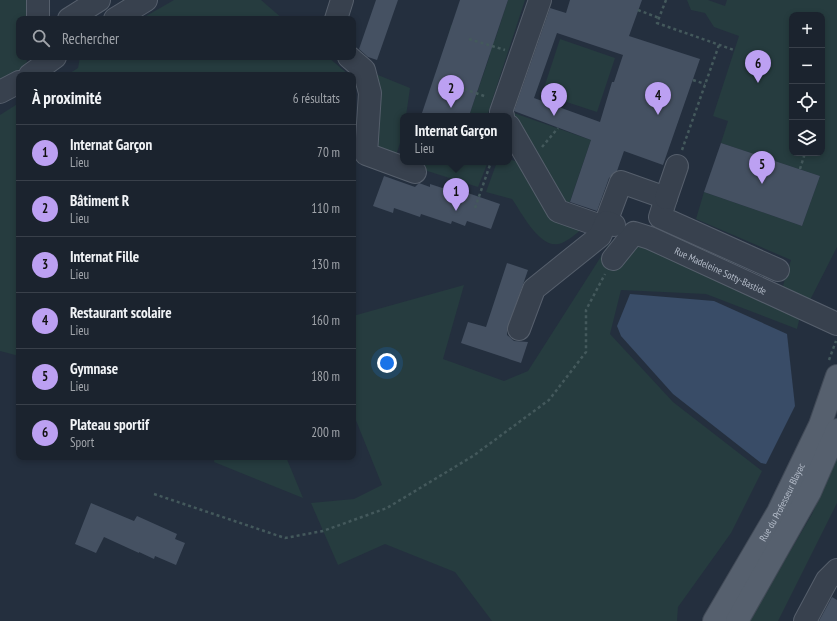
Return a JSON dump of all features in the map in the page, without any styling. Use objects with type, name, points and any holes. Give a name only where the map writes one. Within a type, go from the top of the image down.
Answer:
[{"type":"main road","name":"Rue du Professeur Blayac","points":[[714,621],[778,512],[820,425],[837,376]]},
{"type":"main road","name":"Rue du Professeur Blayac","points":[[737,621],[810,492],[837,430]]},
{"type":"street","points":[[38,0],[38,16]]},
{"type":"street","points":[[74,16],[99,0]]},
{"type":"street","points":[[120,16],[146,0]]},
{"type":"street","points":[[337,16],[342,0]]},
{"type":"street","points":[[502,113],[540,0]]},
{"type":"street","points":[[34,72],[51,60]]},
{"type":"street","points":[[352,60],[364,70],[370,93],[366,154],[415,172]]},
{"type":"street","points":[[0,92],[16,84]]},
{"type":"street","name":"Rue Madeleine Sotty-Bastide","points":[[512,131],[558,211],[598,225],[606,222],[642,236],[837,324]]},
{"type":"street","points":[[613,259],[642,236],[663,207],[677,166]]},
{"type":"street","points":[[520,329],[534,290],[600,236],[621,182],[663,207],[778,270]]},
{"type":"street","points":[[805,621],[827,580],[837,570]]},
{"type":"path","points":[[666,0],[658,23],[734,50]]},
{"type":"path","points":[[638,10],[659,18]]},
{"type":"path","points":[[469,39],[511,52]]},
{"type":"path","points":[[677,166],[719,45]]},
{"type":"path","points":[[693,80],[705,84]]},
{"type":"path","points":[[453,86],[488,97]]},
{"type":"path","points":[[800,169],[804,156]]},
{"type":"path","points":[[475,208],[490,165]]},
{"type":"path","points":[[154,494],[285,538],[323,531],[387,508],[473,456],[550,400],[586,352],[586,310],[613,259]]},
{"type":"green space","points":[[0,0],[30,0],[29,16],[16,16],[16,60],[27,60],[26,70],[16,72],[16,74],[0,81]]},
{"type":"green space","points":[[174,0],[261,0],[280,16],[146,16]]},
{"type":"green space","points":[[508,0],[525,0],[488,113],[470,113],[490,55],[447,40],[451,25],[495,40]]},
{"type":"green space","points":[[687,0],[708,0],[725,6],[727,0],[837,0],[837,247],[808,304],[781,292],[791,260],[696,219],[704,192],[802,226],[820,176],[721,143],[728,121],[713,116],[739,36],[714,27],[705,13],[691,10]]},
{"type":"green space","points":[[560,39],[615,58],[597,112],[542,94]]},
{"type":"green space","points":[[79,60],[332,60],[346,72],[72,72],[78,68]]},
{"type":"green space","points":[[373,73],[410,88],[406,113],[400,113],[400,143],[395,159],[372,149]]},
{"type":"green space","points":[[16,105],[16,355],[0,351],[0,115]]},
{"type":"green space","points":[[508,111],[591,140],[567,210],[512,118],[512,113],[509,113]]},
{"type":"green space","points":[[512,160],[521,163],[585,226],[562,243],[554,244],[547,242],[533,230],[512,199],[486,192],[496,165],[512,165]]},
{"type":"green space","points":[[422,165],[487,165],[478,187],[421,169]]},
{"type":"green space","points":[[638,241],[800,316],[797,329],[706,294],[621,290],[610,334],[673,402],[762,471],[731,533],[678,607],[677,621],[492,621],[455,572],[385,544],[338,565],[311,503],[354,499],[382,485],[356,420],[356,315],[464,285],[443,359],[504,381],[528,371],[609,244],[627,246]]},
{"type":"green space","points":[[837,456],[837,503],[778,621],[749,621],[812,514]]},
{"type":"green space","points":[[214,460],[287,460],[303,498],[214,462]]},
{"type":"water","points":[[630,294],[714,301],[787,334],[795,406],[766,464],[761,463],[673,394],[621,336],[617,326]]},
{"type":"building","points":[[376,0],[398,0],[377,60],[368,57],[359,49]]},
{"type":"building","points":[[460,0],[508,0],[470,113],[422,113]]},
{"type":"building","points":[[570,0],[642,0],[629,36],[700,59],[663,165],[624,151],[617,171],[609,178],[597,211],[570,202],[591,140],[514,111],[550,8],[566,13]],"holes":[[[557,33],[623,55],[614,82],[612,82],[600,122],[534,98]]]},
{"type":"building","points":[[721,143],[820,176],[802,226],[704,192]]},
{"type":"building","points":[[384,176],[415,187],[419,183],[430,187],[430,184],[461,194],[462,191],[500,204],[491,229],[467,221],[465,226],[452,221],[451,224],[421,214],[420,217],[394,208],[393,213],[373,206]]},
{"type":"building","points":[[507,263],[528,270],[507,331],[507,335],[514,341],[528,342],[521,363],[461,343],[468,322],[486,327]]},
{"type":"building","points":[[91,503],[134,521],[137,516],[177,534],[175,539],[185,543],[176,565],[155,556],[154,559],[104,537],[96,553],[75,544]]},
{"type":"building","points":[[832,597],[837,600],[837,621],[819,621]]},
{"type":"place","name":"Plateau sportif","points":[[758,83]]},
{"type":"place","name":"Bâtiment R","points":[[451,108]]},
{"type":"place","name":"Restaurant scolaire","points":[[658,115]]},
{"type":"place","name":"Internat Fille","points":[[554,116]]},
{"type":"place","name":"Gymnase","points":[[762,184]]},
{"type":"place","name":"Internat Garçon","points":[[456,211]]}]
